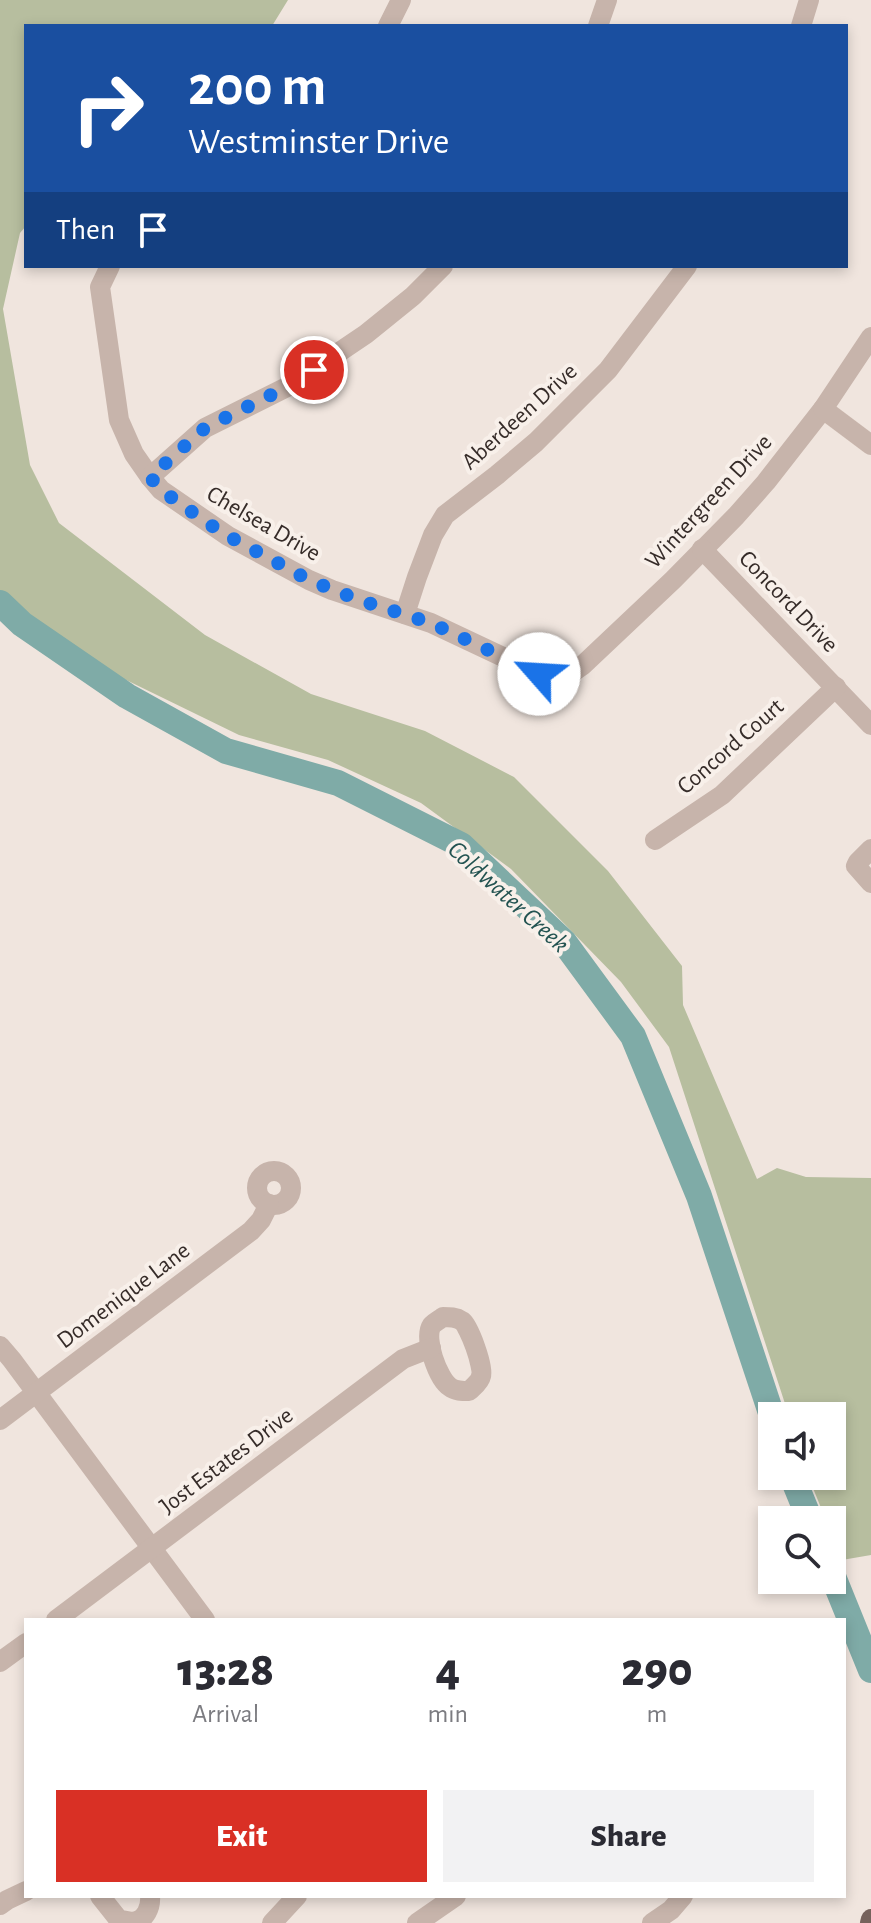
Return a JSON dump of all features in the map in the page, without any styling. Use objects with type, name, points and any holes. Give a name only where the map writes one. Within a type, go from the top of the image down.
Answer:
[{"type":"street","points":[[389,24],[401,0]]},
{"type":"street","points":[[599,24],[607,0]]},
{"type":"street","points":[[802,24],[809,0]]},
{"type":"street","points":[[150,477],[205,428],[289,386],[366,334],[413,296],[441,268]]},
{"type":"street","name":"Aberdeen Drive","points":[[405,614],[433,535],[445,515],[536,442],[608,370],[685,268]]},
{"type":"street","name":"Chelsea Drive","points":[[108,269],[100,287],[119,420],[134,454],[161,490],[228,536],[309,580],[460,636],[531,671],[560,676]]},
{"type":"street","name":"Wintergreen Drive","points":[[560,676],[583,665],[736,516],[823,409],[871,337]]},
{"type":"street","points":[[823,409],[871,445]]},
{"type":"street","name":"Concord Drive","points":[[702,549],[871,725]]},
{"type":"street","name":"Concord Court","points":[[655,840],[722,795],[836,687]]},
{"type":"street","points":[[871,849],[856,866],[871,883]]},
{"type":"street","name":"Domenique Lane","points":[[0,1420],[251,1231],[269,1204]]},
{"type":"street","points":[[0,1346],[204,1618]]},
{"type":"street","name":"Jost Estates Drive","points":[[59,1618],[403,1359],[431,1348]]},
{"type":"street","points":[[0,1662],[24,1644]]},
{"type":"street","points":[[0,1905],[24,1892]]},
{"type":"street","points":[[102,1898],[119,1920],[133,1922],[143,1918],[150,1907],[150,1898]]},
{"type":"street","points":[[272,1923],[295,1898]]},
{"type":"street","points":[[417,1923],[453,1898]]},
{"type":"street","points":[[652,1923],[671,1910],[681,1898]]},
{"type":"green space","points":[[0,0],[288,0],[273,24],[24,24],[24,228],[20,233],[3,309],[30,465],[59,523],[205,635],[311,694],[425,731],[514,777],[608,871],[682,966],[683,1005],[757,1179],[777,1168],[806,1177],[871,1178],[871,1555],[846,1559],[846,1506],[820,1506],[814,1490],[846,1490],[846,1402],[784,1402],[669,1047],[621,982],[511,869],[421,803],[328,760],[239,735],[120,677],[45,634],[0,598]]},
{"type":"waterway","name":"Coldwater Creek","points":[[0,603],[22,624],[127,696],[226,751],[338,783],[461,845],[564,942],[633,1036],[699,1196],[767,1402]]},
{"type":"waterway","name":"Coldwater Creek","points":[[798,1490],[804,1506]]},
{"type":"waterway","name":"Coldwater Creek","points":[[840,1594],[871,1670]]},
{"type":"route","points":[[314,370],[205,428],[150,477],[161,490],[206,522],[309,580],[431,623],[539,674]]}]
